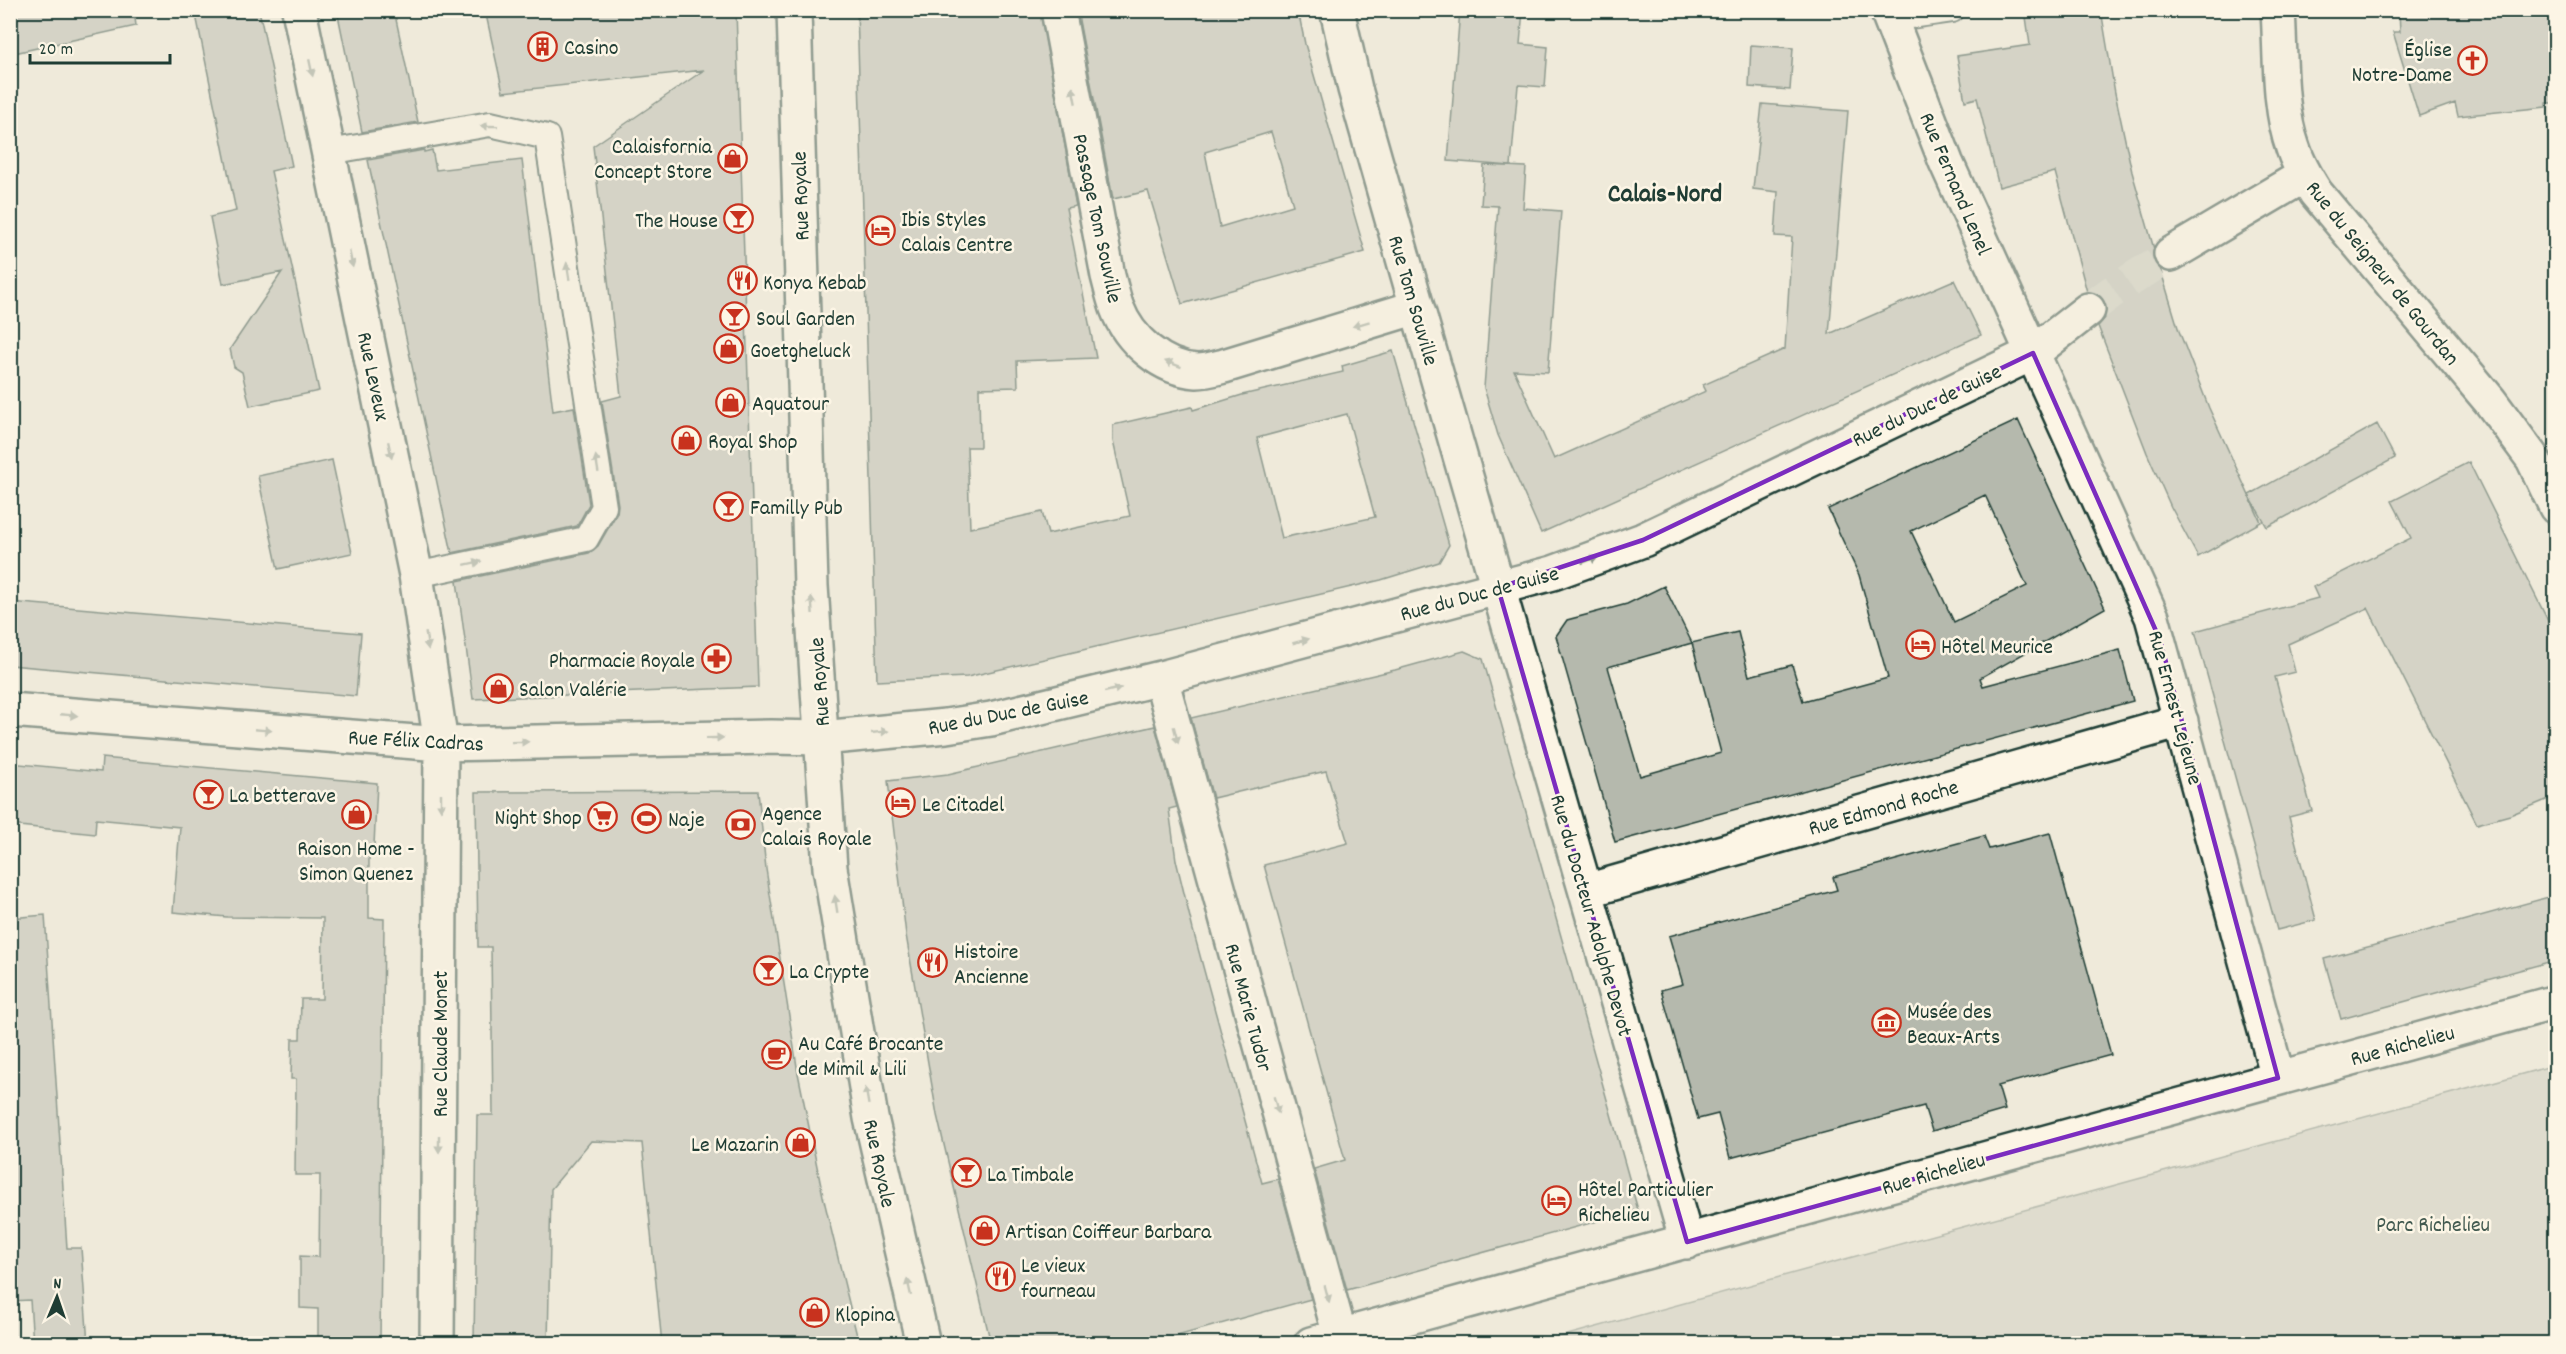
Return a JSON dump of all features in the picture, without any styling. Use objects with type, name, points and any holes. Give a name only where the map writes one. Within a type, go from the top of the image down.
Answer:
[{"type":"street","name":"Rue Leveux","points":[[299,10],[416,575],[441,744]]},
{"type":"street","name":"Rue Royale","points":[[794,10],[810,574],[830,868],[864,1080],[923,1344]]},
{"type":"street","name":"Passage Tom Souville","points":[[1058,10],[1108,276],[1118,310],[1135,338],[1154,356],[1176,366],[1197,371],[1224,366],[1417,307]]},
{"type":"street","name":"Rue Tom Souville","points":[[1337,10],[1355,89],[1498,588]]},
{"type":"street","name":"Rue du Seigneur de Gourdan","points":[[2278,10],[2287,125],[2293,150],[2305,175],[2316,193],[2490,401],[2533,459],[2556,507]]},
{"type":"street","name":"Rue Fernand Lenel","points":[[1888,15],[1946,162],[2034,353]]},
{"type":"street","points":[[2171,254],[2305,175]]},
{"type":"street","name":"Rue du Duc de Guise","points":[[822,738],[991,719],[1161,678],[1553,573],[1643,540],[2034,353],[2088,310]]},
{"type":"street","name":"Rue Ernest Lejeune","points":[[2034,353],[2152,617],[2277,1078]]},
{"type":"street","name":"Rue du Docteur Adolphe Devot","points":[[1498,588],[1687,1242]]},
{"type":"street","name":"Rue Marie Tudor","points":[[1161,678],[1326,1340]]},
{"type":"street","name":"Rue Félix Cadras","points":[[10,710],[441,744],[771,737],[822,738]]},
{"type":"street","name":"Rue Edmond Roche","points":[[1586,891],[2181,721]]},
{"type":"street","name":"Rue Claude Monet","points":[[437,1344],[441,744]]},
{"type":"street","name":"Rue Richelieu","points":[[1326,1340],[2556,1002]]},
{"type":"lane","points":[[1888,15],[1952,10]]},
{"type":"lane","points":[[329,152],[490,124],[547,137],[603,507],[586,539],[416,575]]},
{"type":"highlighted area","points":[[2033,353],[2160,640],[2278,1078],[1687,1242],[1498,588],[1643,540]]},
{"type":"green space","name":"Parc Richelieu","points":[[2555,1065],[2555,1343],[1538,1343]]},
{"type":"building","points":[[10,10],[134,10],[136,26],[10,54]]},
{"type":"building","points":[[195,10],[259,10],[292,166],[271,171],[319,391],[250,406],[242,372],[234,367],[230,349],[282,272],[223,284],[210,217],[236,211]]},
{"type":"building","points":[[337,10],[394,10],[418,122],[362,132]]},
{"type":"building","points":[[485,10],[736,10],[758,687],[473,699],[457,581],[589,553],[598,546],[617,513],[618,505],[602,401],[621,396],[593,146],[704,70],[503,92]]},
{"type":"building","points":[[857,10],[1040,10],[1076,206],[1066,208],[1096,358],[1017,361],[1018,387],[979,388],[980,447],[967,447],[970,528],[1042,512],[1048,534],[1130,516],[1113,441],[1113,425],[1192,407],[1193,410],[1242,395],[1343,372],[1342,366],[1393,351],[1449,545],[1439,562],[1381,580],[967,677],[877,681]],"holes":[[[1347,414],[1375,517],[1282,538],[1257,438]]]},
{"type":"building","points":[[1077,10],[1298,10],[1305,44],[1365,252],[1182,304],[1148,191],[1113,199]],"holes":[[[1271,132],[1293,205],[1220,227],[1205,152]]]},
{"type":"building","points":[[1460,10],[1523,10],[1520,44],[1548,47],[1545,87],[1518,85],[1511,166],[1448,161]]},
{"type":"building","points":[[2025,10],[2101,10],[2115,93],[2132,172],[2154,249],[2155,263],[2160,268],[2179,331],[2209,408],[2261,522],[2198,557],[2171,507],[2147,453],[2098,326],[2105,318],[2106,307],[2102,298],[2096,293],[2087,292],[2055,172],[1999,187],[1977,98],[1965,101],[1957,56],[2030,45]]},
{"type":"building","name":"Église Notre-Dame","points":[[2399,10],[2556,10],[2556,103],[2546,103],[2546,107],[2458,116],[2455,103],[2419,116],[2393,32],[2400,32]]},
{"type":"building","points":[[1751,45],[1793,48],[1790,90],[1749,87]]},
{"type":"building","points":[[1762,104],[1848,111],[1829,334],[1954,280],[1981,335],[1541,533],[1498,435],[1484,388],[1498,206],[1481,205],[1484,165],[1526,167],[1523,208],[1561,211],[1548,372],[1514,370],[1554,459],[1706,391],[1703,385],[1785,349],[1792,237],[1775,236],[1778,192],[1753,189]]},
{"type":"building","points":[[424,150],[424,152],[432,150],[436,170],[522,160],[553,411],[574,407],[589,504],[577,526],[452,553],[368,160]]},
{"type":"building","points":[[2018,420],[2105,608],[1980,678],[1983,686],[2120,650],[2133,701],[1615,842],[1556,636],[1567,620],[1627,604],[1664,586],[1692,643],[1738,632],[1749,676],[1792,665],[1803,701],[1888,678],[1859,575],[1828,509]],"holes":[[[1985,495],[2027,586],[1954,622],[1911,531]],[[1692,643],[1721,753],[1640,776],[1608,667]]]},
{"type":"building","points":[[2377,424],[2395,458],[2267,527],[2249,495]]},
{"type":"building","points":[[332,460],[352,553],[278,569],[258,476]]},
{"type":"building","points":[[2469,462],[2556,637],[2556,796],[2510,815],[2477,824],[2368,608],[2288,644],[2295,672],[2275,677],[2312,811],[2289,817],[2316,920],[2277,930],[2195,631],[2318,598],[2313,587],[2411,538],[2392,501]]},
{"type":"building","points":[[10,602],[361,633],[356,696],[10,665]]},
{"type":"building","points":[[1464,651],[1483,659],[1638,1210],[1347,1290],[1314,1169],[1345,1160],[1264,865],[1348,843],[1326,771],[1213,798],[1191,718],[1395,670]]},
{"type":"building","points":[[1155,726],[1177,807],[1169,809],[1176,860],[1193,930],[1262,1183],[1278,1179],[1311,1299],[1148,1344],[991,1344],[937,1115],[906,935],[888,781],[948,774]]},
{"type":"building","points":[[102,758],[377,783],[374,845],[369,845],[369,918],[384,919],[380,1344],[318,1344],[318,1309],[300,1308],[300,1256],[319,1257],[320,1175],[295,1175],[296,1079],[291,1079],[292,1039],[300,1039],[301,999],[322,999],[323,918],[227,917],[173,912],[180,827],[96,819],[95,834],[10,825],[10,763],[101,772]]},
{"type":"building","points":[[758,791],[766,869],[798,1073],[823,1196],[859,1344],[662,1344],[642,1143],[591,1141],[551,1189],[548,1344],[474,1344],[477,1115],[493,1115],[491,947],[478,947],[476,792]]},
{"type":"building","name":"Musée des Beaux-Arts","points":[[2050,833],[2111,1055],[1998,1086],[2005,1110],[1932,1131],[1924,1106],[1730,1158],[1718,1114],[1698,1119],[1661,990],[1683,984],[1669,936],[1837,890],[1833,877],[1984,836],[1989,849]]},
{"type":"building","points":[[2556,895],[2556,960],[2341,1019],[2324,959]]},
{"type":"building","points":[[45,915],[67,1248],[81,1248],[88,1344],[33,1344],[30,1300],[10,1301],[10,918]]},
{"type":"tunnel","points":[[2088,310],[2171,254]]},
{"type":"place","name":"Casino","points":[[543,46]]},
{"type":"place","name":"Église Notre-Dame","points":[[2473,61]]},
{"type":"place","name":"Calaisfornia Concept Store","points":[[733,158]]},
{"type":"place","name":"The House","points":[[739,219]]},
{"type":"place","name":"Ibis Styles Calais Centre","points":[[880,231]]},
{"type":"place","name":"Konya Kebab","points":[[742,281]]},
{"type":"place","name":"Soul Garden","points":[[735,317]]},
{"type":"place","name":"Goetgheluck","points":[[729,349]]},
{"type":"place","name":"Aquatour","points":[[731,402]]},
{"type":"place","name":"Royal Shop","points":[[687,440]]},
{"type":"place","name":"Familly Pub","points":[[729,506]]},
{"type":"place","name":"Hôtel Meurice","points":[[1920,645]]},
{"type":"place","name":"Pharmacie Royale","points":[[716,659]]},
{"type":"place","name":"Salon Valérie","points":[[498,688]]},
{"type":"place","name":"La betterave","points":[[208,794]]},
{"type":"place","name":"Le Citadel","points":[[901,803]]},
{"type":"place","name":"Raison Home - Simon Quenez","points":[[356,815]]},
{"type":"place","name":"Night Shop","points":[[603,816]]},
{"type":"place","name":"Naje","points":[[647,818]]},
{"type":"place","name":"Agence Calais Royale","points":[[741,825]]},
{"type":"place","name":"Histoire Ancienne","points":[[933,963]]},
{"type":"place","name":"La Crypte","points":[[768,970]]},
{"type":"place","name":"Musée des Beaux-Arts","points":[[1886,1023]]},
{"type":"place","name":"Au Café Brocante de Mimil & Lili","points":[[777,1055]]},
{"type":"place","name":"Le Mazarin","points":[[800,1143]]},
{"type":"place","name":"La Timbale","points":[[966,1173]]},
{"type":"place","name":"Hôtel Particulier Richelieu","points":[[1557,1201]]},
{"type":"place","name":"Artisan Coiffeur Barbara","points":[[984,1230]]},
{"type":"place","name":"Le vieux fourneau","points":[[1000,1277]]},
{"type":"place","name":"Klopina","points":[[814,1313]]},
{"type":"district","name":"Calais-Nord","points":[[1665,192]]}]
